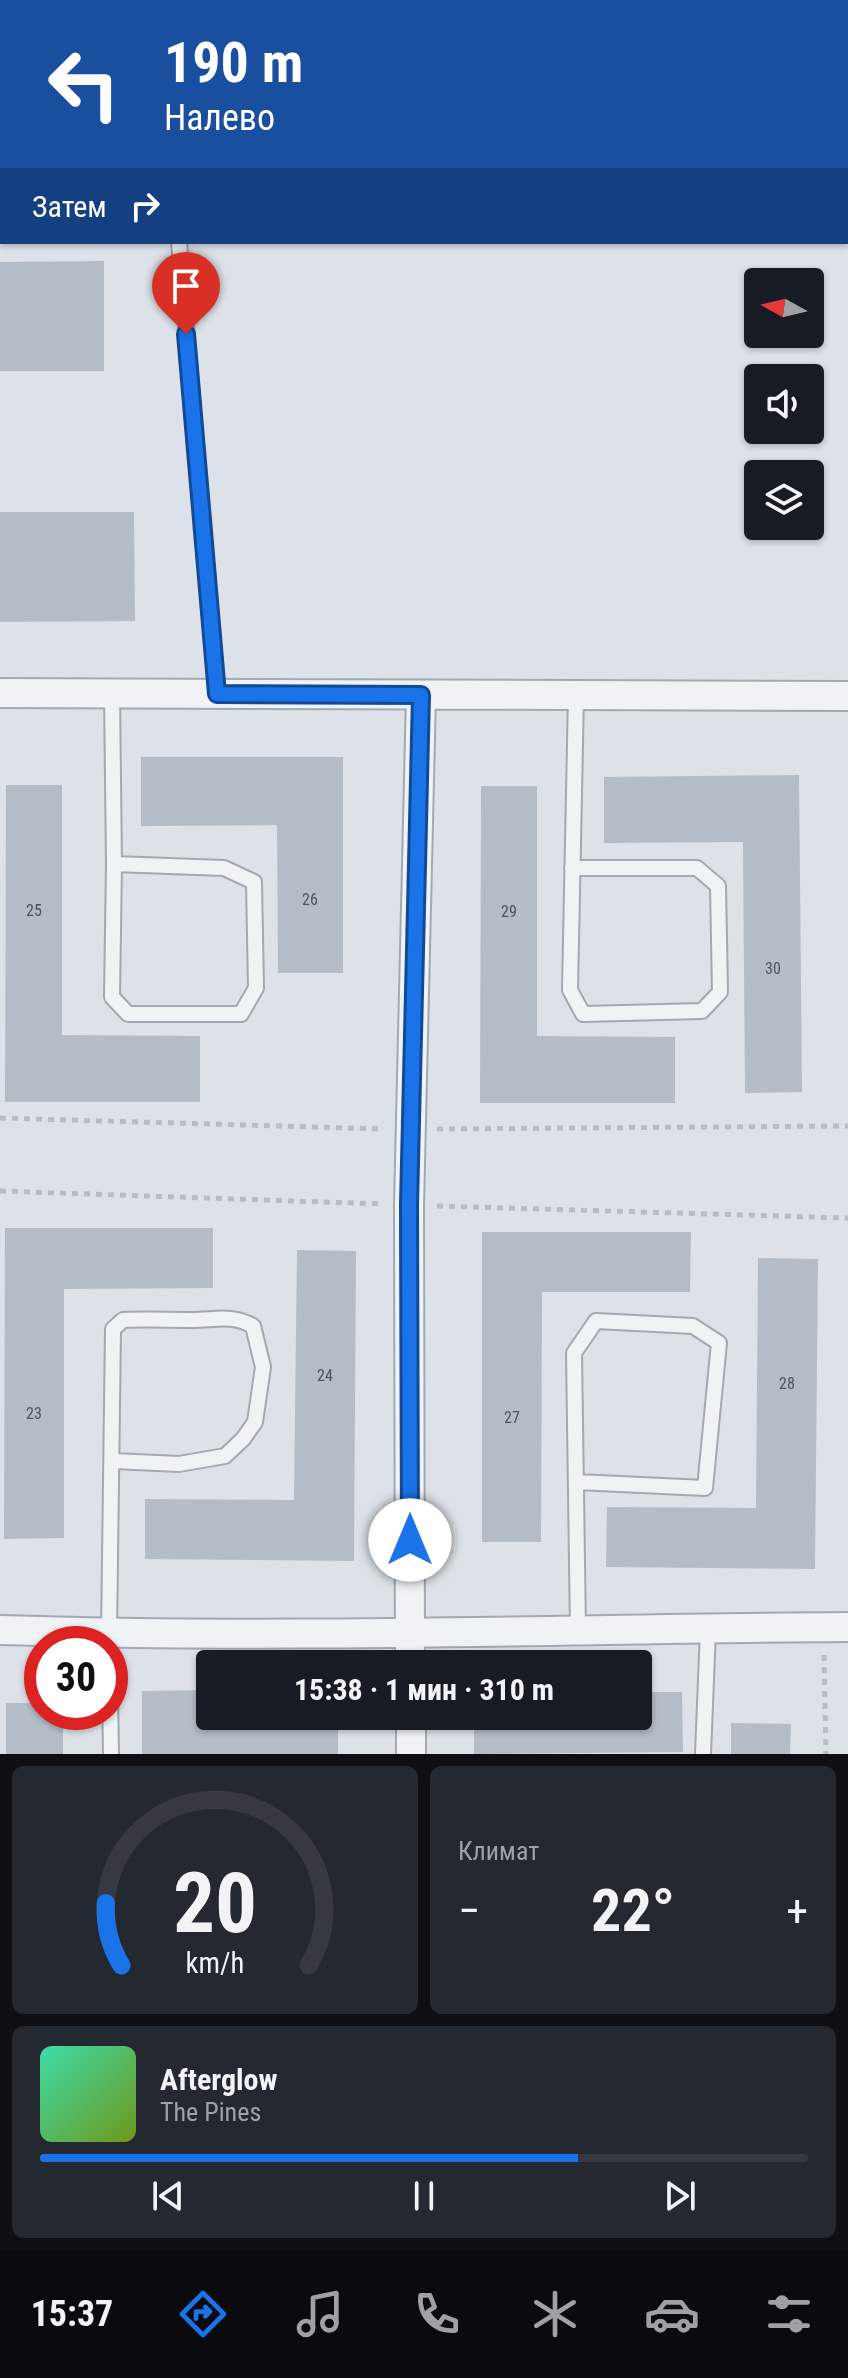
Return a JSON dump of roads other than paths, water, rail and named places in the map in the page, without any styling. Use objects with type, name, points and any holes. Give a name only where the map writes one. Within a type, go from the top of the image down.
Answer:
[{"type":"street","points":[[0,693],[848,696]]},
{"type":"street","points":[[410,1650],[409,1205],[421,695]]},
{"type":"street","points":[[128,1639],[836,1628]]},
{"type":"street","points":[[0,1630],[24,1632]]},
{"type":"street","points":[[411,1730],[411,1754]]},
{"type":"lane","points":[[179,244],[217,694]]},
{"type":"lane","points":[[112,693],[112,997],[128,1014],[241,1014],[256,988],[254,882],[224,868],[114,864]]},
{"type":"lane","points":[[572,868],[697,868],[718,886],[720,992],[702,1011],[583,1014],[570,990],[572,868],[576,695]]},
{"type":"lane","points":[[109,1626],[113,1329],[123,1320],[228,1317],[253,1326],[263,1367],[255,1422],[243,1439],[225,1456],[179,1464],[113,1461]]},
{"type":"lane","points":[[577,1482],[705,1488],[719,1343],[693,1326],[596,1321],[574,1353],[578,1632]]},
{"type":"lane","points":[[703,1754],[708,1630]]},
{"type":"lane","points":[[111,1730],[111,1754]]}]
